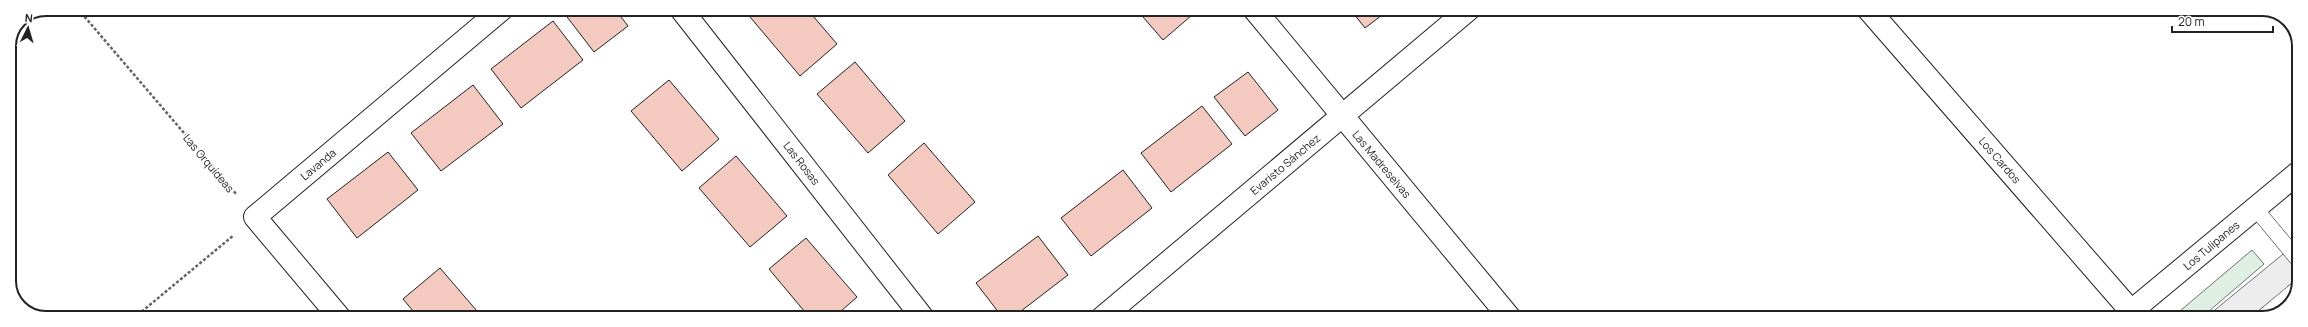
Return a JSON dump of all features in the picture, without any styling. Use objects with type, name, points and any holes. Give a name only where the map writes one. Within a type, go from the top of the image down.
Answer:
[{"type":"street","name":"Lavanda","points":[[255,217],[494,16]]},
{"type":"street","name":"Las Rosas","points":[[686,16],[918,311]]},
{"type":"street","name":"Las Madreselvas","points":[[1260,16],[1504,311]]},
{"type":"street","name":"Evaristo Sánchez","points":[[1110,311],[1461,16]]},
{"type":"street","name":"Los Cardos","points":[[1874,16],[2126,311]]},
{"type":"street","name":"Los Tulipanes","points":[[2136,311],[2292,178]]},
{"type":"street","points":[[255,217],[334,311]]},
{"type":"lane","points":[[2255,208],[2292,252]]},
{"type":"lane","points":[[2274,308],[2288,296]]},
{"type":"path","name":"Las Orquídeas","points":[[84,16],[255,217]]},
{"type":"path","points":[[142,311],[255,217]]},
{"type":"green space","points":[[2252,250],[2264,264],[2209,311],[2180,311]]},
{"type":"shaded area","points":[[2292,247],[2292,285],[2289,295],[2282,304],[2272,309],[2262,311],[2214,311]]},
{"type":"building","points":[[566,16],[620,16],[628,26],[594,52]]},
{"type":"building","points":[[813,16],[837,44],[800,76],[750,17]]},
{"type":"building","points":[[1142,16],[1191,16],[1163,40]]},
{"type":"building","points":[[1356,16],[1381,16],[1365,28]]},
{"type":"building","points":[[553,21],[583,60],[521,108],[491,69]]},
{"type":"building","points":[[855,62],[905,121],[868,153],[817,94]]},
{"type":"building","points":[[1248,72],[1278,110],[1245,136],[1214,97]]},
{"type":"building","points":[[669,80],[719,139],[682,171],[631,111]]},
{"type":"building","points":[[473,85],[503,124],[441,171],[411,133]]},
{"type":"building","points":[[1202,106],[1232,144],[1171,192],[1141,153]]},
{"type":"building","points":[[924,143],[975,202],[938,234],[888,175]]},
{"type":"building","points":[[388,152],[418,190],[357,238],[327,199]]},
{"type":"building","points":[[736,156],[787,216],[750,247],[699,188]]},
{"type":"building","points":[[1123,170],[1152,208],[1091,256],[1061,218]]},
{"type":"building","points":[[1038,236],[1068,275],[1021,311],[998,311],[976,283]]},
{"type":"building","points":[[806,238],[857,297],[841,311],[804,311],[769,269]]},
{"type":"building","points":[[440,268],[477,311],[413,311],[403,299]]}]
